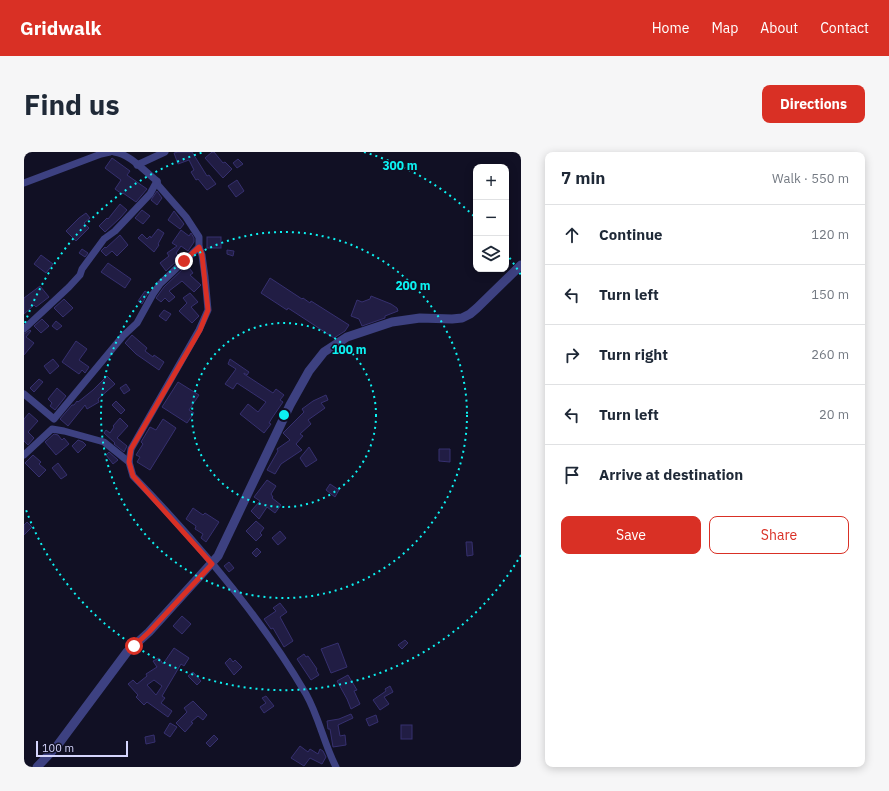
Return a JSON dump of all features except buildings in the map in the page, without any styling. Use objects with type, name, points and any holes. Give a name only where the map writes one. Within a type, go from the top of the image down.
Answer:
[{"type":"street","points":[[24,183],[110,152]]},
{"type":"street","points":[[114,152],[121,153],[129,157],[156,181],[186,217],[199,237],[199,247],[202,255],[208,310],[200,330],[131,449],[129,462],[133,476],[212,564],[265,630],[286,660],[307,696],[321,725],[336,767]]},
{"type":"street","points":[[137,165],[165,152]]},
{"type":"street","points":[[24,329],[80,275],[82,269],[104,239],[115,231],[150,194],[156,181]]},
{"type":"street","points":[[24,455],[52,429],[54,419],[122,336],[137,323],[160,284],[199,247]]},
{"type":"street","points":[[37,767],[57,746],[127,652],[149,632],[212,564],[223,548],[274,436],[290,405],[309,371],[324,352],[347,337],[392,322],[420,318],[462,318],[477,308],[521,265]]},
{"type":"street","points":[[24,394],[54,419]]},
{"type":"street","points":[[52,429],[104,442],[129,462]]},
{"type":"route","points":[[134,646],[149,632],[212,564],[151,494],[133,476],[129,462],[131,449],[200,330],[208,310],[202,255],[199,247],[184,261]]}]
